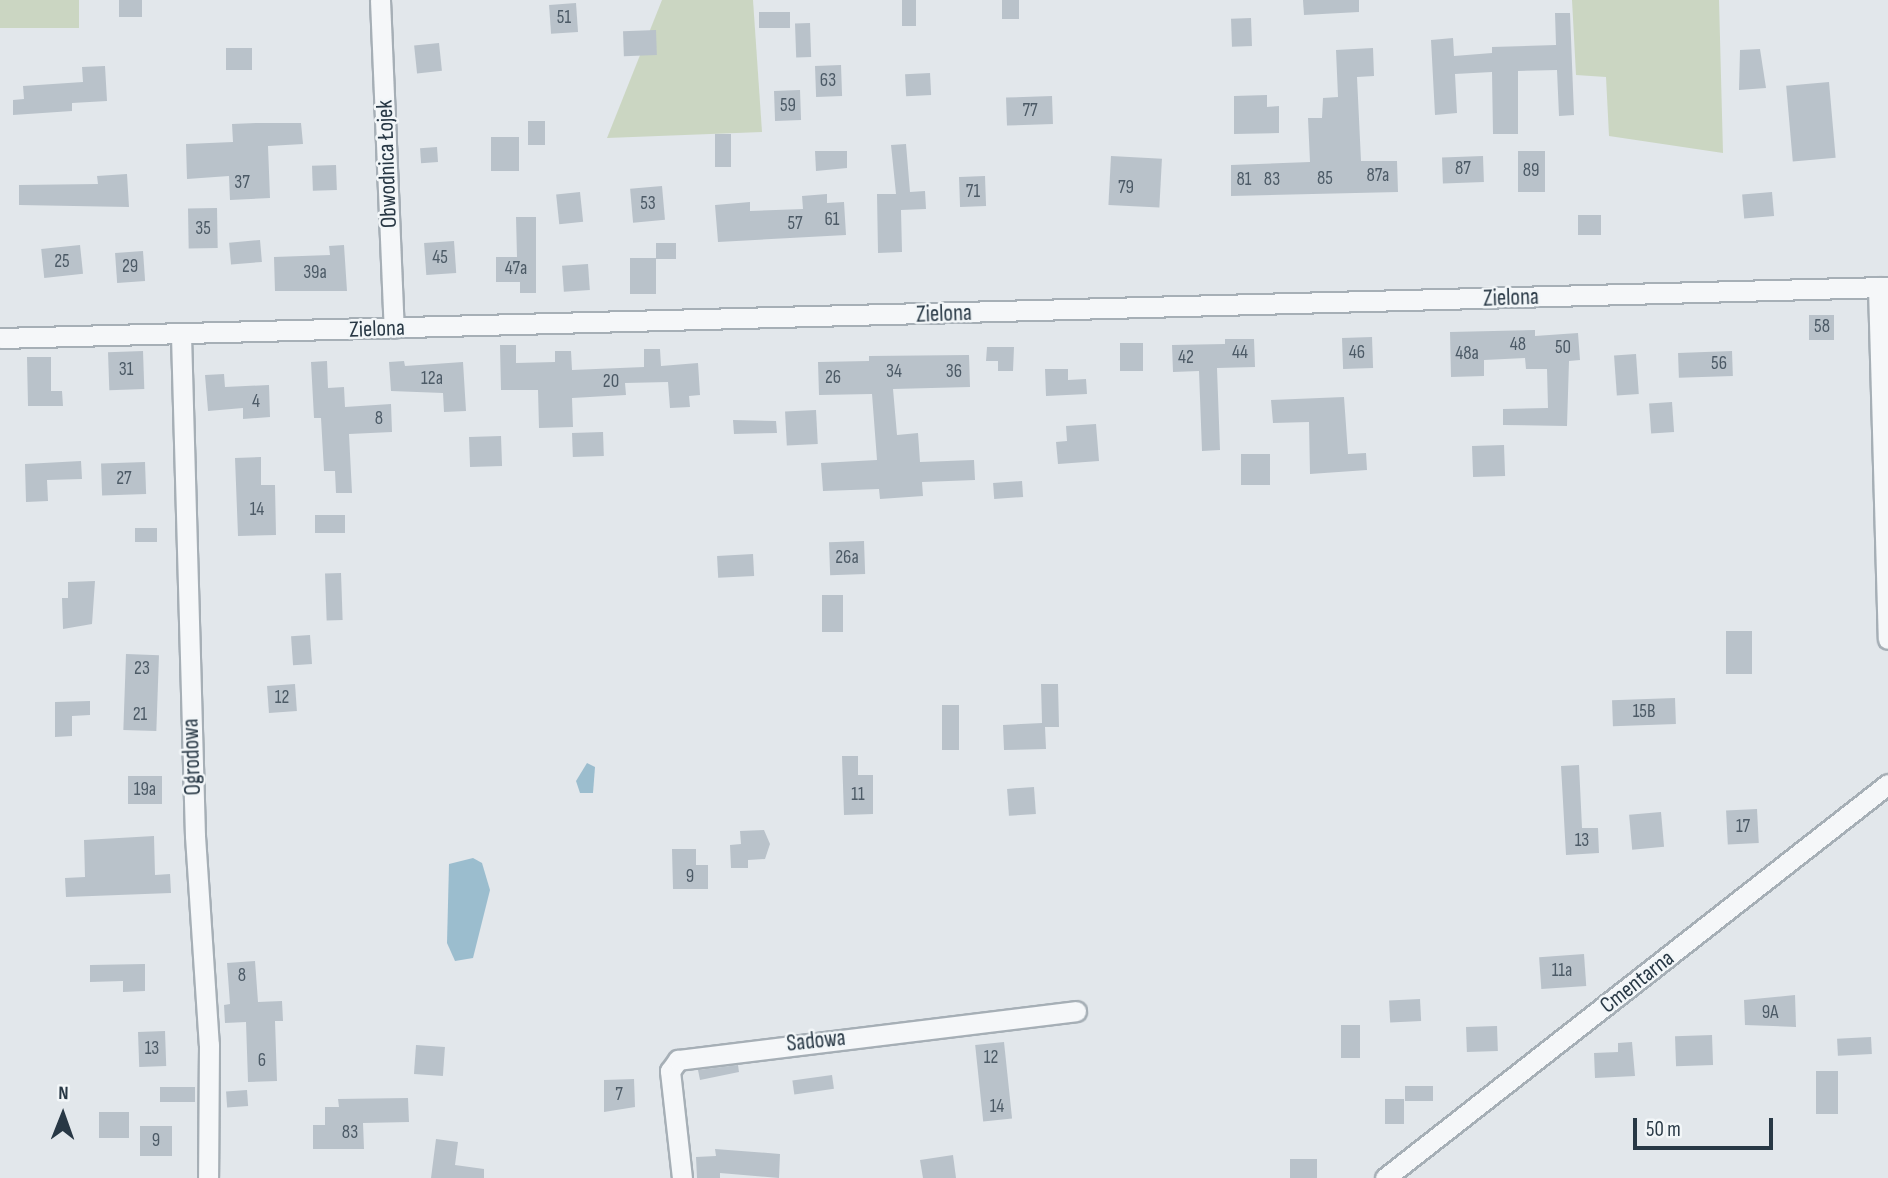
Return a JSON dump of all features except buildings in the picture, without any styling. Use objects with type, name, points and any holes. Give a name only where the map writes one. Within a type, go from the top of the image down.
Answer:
[{"type":"street","name":"Obwodnica Łojek","points":[[380,0],[394,328]]},
{"type":"street","name":"Zielona","points":[[0,338],[1883,287]]},
{"type":"street","points":[[1883,287],[1888,639]]},
{"type":"street","name":"Ogrodowa","points":[[181,335],[194,823],[209,1045],[208,1178]]},
{"type":"street","name":"Cmentarna","points":[[1385,1178],[1888,784]]},
{"type":"street","name":"Sadowa","points":[[681,1178],[670,1071],[678,1060],[1076,1011]]},
{"type":"green space","points":[[0,0],[79,0],[79,28],[0,28]]},
{"type":"green space","points":[[662,0],[753,0],[762,132],[607,138]]},
{"type":"green space","points":[[1572,0],[1719,0],[1723,153],[1609,136],[1606,77],[1576,75]]},
{"type":"water","points":[[587,763],[595,767],[593,793],[580,793],[576,781]]},
{"type":"water","points":[[473,858],[482,863],[490,890],[473,958],[455,961],[447,943],[449,864]]}]
